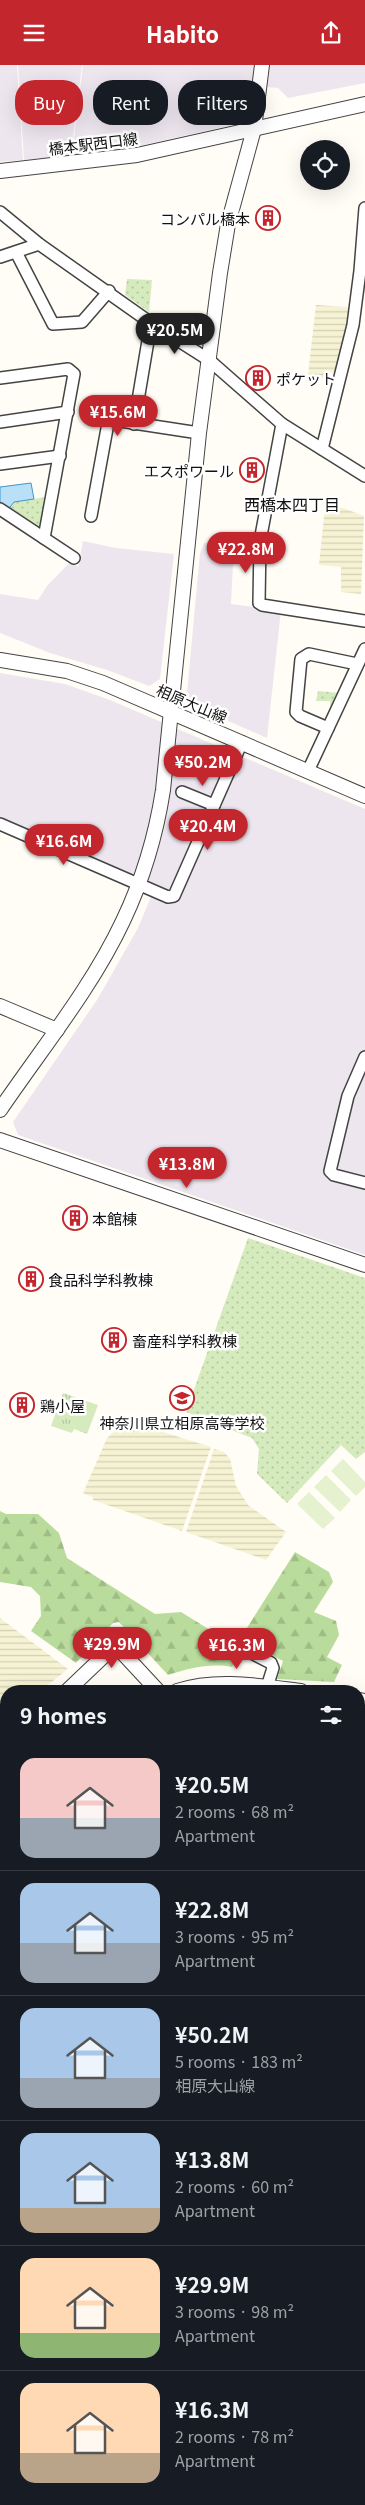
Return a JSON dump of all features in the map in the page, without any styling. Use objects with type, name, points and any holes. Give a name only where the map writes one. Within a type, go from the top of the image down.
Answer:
[{"type":"street","points":[[0,1110],[57,1030],[103,958],[123,922],[139,884],[158,819],[172,711],[199,433],[209,359],[228,224],[254,129],[262,65]]},
{"type":"street","name":"橋本駅西口線","points":[[0,171],[137,155],[365,104]]},
{"type":"street","points":[[322,449],[353,325],[363,272],[365,208]]},
{"type":"street","points":[[0,211],[39,244],[109,291],[150,323],[209,359],[246,395],[282,424],[365,476]]},
{"type":"street","points":[[0,257],[39,244]]},
{"type":"street","points":[[16,252],[53,324],[82,322],[109,291]]},
{"type":"street","points":[[134,424],[150,323]]},
{"type":"street","points":[[0,378],[68,369],[72,371],[75,379],[44,538]]},
{"type":"street","points":[[0,422],[68,412]]},
{"type":"street","points":[[91,516],[108,423],[114,420],[199,433]]},
{"type":"street","points":[[282,424],[260,541],[259,603],[365,621]]},
{"type":"street","points":[[0,464],[60,456]]},
{"type":"street","points":[[0,509],[74,558]]},
{"type":"street","points":[[308,771],[362,656],[309,653],[301,659],[296,712],[300,716],[328,728]]},
{"type":"street","name":"相原大山線","points":[[0,660],[36,664],[84,676],[172,711],[365,796]]},
{"type":"street","points":[[0,824],[168,897],[174,896],[242,742]]},
{"type":"street","points":[[182,792],[214,805]]},
{"type":"street","points":[[0,1005],[57,1030]]},
{"type":"street","points":[[365,1057],[348,1097],[330,1171],[334,1175],[365,1183]]},
{"type":"street","points":[[0,1140],[365,1265]]},
{"type":"street","points":[[234,1639],[234,1644],[273,1665],[268,1685]]},
{"type":"street","points":[[73,1685],[109,1651],[115,1648],[120,1650],[152,1685]]},
{"type":"street","points":[[211,1685],[239,1685]]},
{"type":"shaded area","points":[[0,65],[17,65],[15,125],[21,125],[23,160],[0,162]]},
{"type":"shaded area","points":[[18,65],[82,65],[80,80],[19,80]]},
{"type":"shaded area","points":[[83,65],[256,65],[254,80],[178,80],[178,125],[232,125],[134,147],[76,154],[73,147],[76,125],[83,125],[83,80],[81,80]]},
{"type":"shaded area","points":[[270,65],[365,65],[365,83],[288,98],[278,88],[267,87]]},
{"type":"shaded area","points":[[22,125],[75,125],[71,155],[24,160]]},
{"type":"shaded area","points":[[316,305],[347,307],[351,312],[337,373],[325,371],[323,378],[308,374]]},
{"type":"shaded area","points":[[325,507],[343,508],[364,516],[361,594],[341,592],[341,567],[319,565]]},
{"type":"shaded area","points":[[83,541],[116,548],[174,554],[160,679],[149,686],[107,670],[50,653],[0,633],[0,594],[38,600],[47,586],[71,561],[78,567]]},
{"type":"shaded area","points":[[204,543],[234,545],[231,604],[254,607],[255,609],[281,610],[267,738],[194,706],[187,693],[200,553]]},
{"type":"shaded area","points":[[0,673],[65,684],[110,700],[365,809],[365,1255],[18,1135],[13,1122],[97,1000],[138,928],[155,887],[0,819]]},
{"type":"shaded area","points":[[131,1422],[211,1447],[182,1531],[93,1500],[93,1497],[83,1493],[107,1438],[122,1424]]},
{"type":"shaded area","points":[[214,1449],[224,1452],[230,1459],[236,1486],[248,1505],[286,1532],[266,1560],[186,1532]]},
{"type":"shaded area","points":[[0,1618],[68,1669],[48,1685],[0,1685]]},
{"type":"green space","points":[[127,279],[152,280],[149,312],[125,295]]},
{"type":"green space","points":[[53,496],[44,538],[6,512],[14,502]]},
{"type":"green space","points":[[318,691],[340,693],[331,714],[330,701],[316,701]]},
{"type":"green space","points":[[248,1238],[365,1278],[365,1452],[356,1459],[341,1445],[287,1503],[257,1474],[259,1449],[252,1438],[186,1412]]},
{"type":"green space","points":[[63,1393],[98,1405],[87,1434],[74,1429],[72,1433],[51,1426]]},
{"type":"green space","points":[[343,1459],[365,1482],[365,1487],[356,1496],[331,1471]]},
{"type":"green space","points":[[326,1475],[351,1500],[340,1512],[314,1487]]},
{"type":"green space","points":[[309,1492],[335,1518],[323,1529],[297,1504]]},
{"type":"green space","points":[[0,1511],[6,1514],[38,1514],[59,1533],[67,1558],[155,1614],[181,1612],[210,1630],[236,1659],[232,1667],[200,1667],[168,1675],[119,1622],[113,1623],[76,1663],[31,1631],[41,1616],[40,1596],[31,1587],[0,1582]]},
{"type":"green space","points":[[295,1552],[329,1572],[333,1582],[314,1612],[336,1621],[339,1635],[327,1657],[342,1665],[334,1682],[277,1679],[283,1661],[240,1639]]},
{"type":"water","points":[[31,483],[34,499],[14,502],[6,512],[0,509],[0,487]]},
{"type":"place","name":"コンパル橋本","points":[[268,218]]},
{"type":"place","name":"ポケット","points":[[258,378]]},
{"type":"place","name":"エスポワール","points":[[252,470]]},
{"type":"place","name":"本館棟","points":[[75,1218]]},
{"type":"place","name":"食品科学科教棟","points":[[31,1279]]},
{"type":"place","name":"畜産科学科教棟","points":[[114,1340]]},
{"type":"place","name":"神奈川県立相原高等学校","points":[[182,1398]]},
{"type":"place","name":"鶏小屋","points":[[22,1405]]},
{"type":"district","name":"西橋本四丁目","points":[[292,504]]}]
